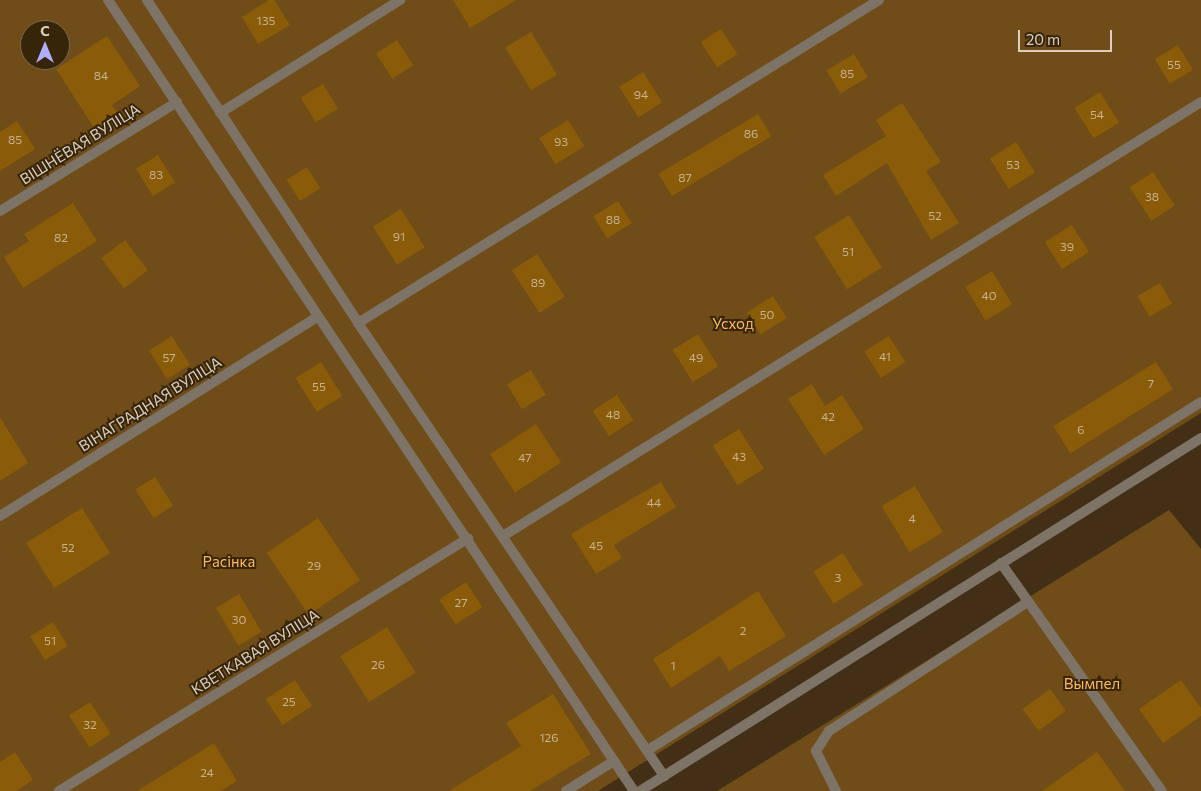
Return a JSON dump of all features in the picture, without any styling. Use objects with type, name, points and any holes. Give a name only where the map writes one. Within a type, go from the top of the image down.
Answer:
[{"type":"street","points":[[108,0],[316,318],[468,538],[634,791]]},
{"type":"street","points":[[147,0],[358,323],[664,776]]},
{"type":"street","points":[[220,113],[400,0]]},
{"type":"street","points":[[358,323],[878,0]]},
{"type":"street","name":"ВІШНЁВАЯ ВУЛІЦА","points":[[0,211],[176,102]]},
{"type":"street","points":[[503,536],[1201,102]]},
{"type":"street","name":"ВІНАГРАДНАЯ ВУЛІЦА","points":[[0,516],[316,318]]},
{"type":"street","points":[[648,750],[1201,402]]},
{"type":"street","points":[[640,791],[1201,438]]},
{"type":"street","name":"КВЕТКАВАЯ ВУЛІЦА","points":[[59,791],[468,538]]},
{"type":"street","points":[[1001,563],[1162,791]]},
{"type":"street","points":[[836,791],[816,751],[830,731],[1028,602]]},
{"type":"street","points":[[566,791],[614,762]]},
{"type":"green space","name":"Усход","points":[[0,0],[1201,0],[1201,413],[598,791],[0,791]]},
{"type":"green space","name":"Вымпел","points":[[1169,510],[1201,549],[1201,791],[717,791]]},
{"type":"building","points":[[269,0],[274,0],[290,25],[258,44],[242,17]]},
{"type":"building","points":[[453,0],[516,0],[470,28]]},
{"type":"building","points":[[721,29],[737,54],[717,67],[701,42]]},
{"type":"building","points":[[531,32],[557,75],[531,90],[505,47]]},
{"type":"building","points":[[107,36],[140,86],[112,105],[121,118],[98,134],[57,70],[70,70],[70,60]]},
{"type":"building","points":[[397,40],[413,65],[392,79],[376,54]]},
{"type":"building","points":[[1178,45],[1193,70],[1170,84],[1155,59]]},
{"type":"building","points":[[854,54],[868,77],[840,94],[827,70]]},
{"type":"building","points":[[643,72],[662,103],[638,117],[619,87]]},
{"type":"building","points":[[323,84],[338,109],[316,122],[301,97]]},
{"type":"building","points":[[1100,92],[1119,123],[1094,138],[1075,108]]},
{"type":"building","points":[[902,103],[941,162],[926,171],[959,223],[931,240],[887,163],[836,196],[823,175],[886,136],[876,120]]},
{"type":"building","points":[[758,114],[771,136],[672,196],[659,174]]},
{"type":"building","points":[[568,120],[584,146],[556,164],[539,138]]},
{"type":"building","points":[[17,121],[35,149],[0,171],[0,132]]},
{"type":"building","points":[[1016,142],[1035,173],[1009,189],[990,158]]},
{"type":"building","points":[[158,155],[175,182],[153,196],[136,169]]},
{"type":"building","points":[[307,167],[320,188],[300,201],[287,180]]},
{"type":"building","points":[[1153,172],[1175,206],[1151,221],[1130,187]]},
{"type":"building","points":[[618,201],[632,223],[607,238],[593,216]]},
{"type":"building","points":[[73,203],[97,241],[23,288],[4,257],[29,241],[24,234]]},
{"type":"building","points":[[401,209],[425,247],[397,265],[373,226]]},
{"type":"building","points":[[849,215],[882,268],[847,289],[814,237]]},
{"type":"building","points":[[1072,225],[1089,252],[1062,269],[1045,242]]},
{"type":"building","points":[[125,240],[148,270],[124,288],[101,258]]},
{"type":"building","points":[[537,254],[565,297],[540,313],[512,270]]},
{"type":"building","points":[[992,271],[1012,304],[986,320],[965,287]]},
{"type":"building","points":[[1160,283],[1172,304],[1149,317],[1137,296]]},
{"type":"building","points":[[773,296],[787,318],[760,334],[747,312]]},
{"type":"building","points":[[698,334],[718,366],[693,382],[673,350]]},
{"type":"building","points":[[172,336],[190,365],[167,379],[149,350]]},
{"type":"building","points":[[889,336],[905,362],[881,378],[864,351]]},
{"type":"building","points":[[321,362],[342,396],[317,412],[296,378]]},
{"type":"building","points":[[1156,362],[1173,389],[1070,453],[1053,426]]},
{"type":"building","points":[[531,370],[546,395],[522,409],[507,384]]},
{"type":"building","points":[[812,384],[825,406],[842,395],[864,429],[824,455],[788,399]]},
{"type":"building","points":[[617,395],[633,420],[609,436],[593,411]]},
{"type":"building","points":[[0,417],[28,463],[0,481]]},
{"type":"building","points":[[536,424],[561,463],[515,493],[490,454]]},
{"type":"building","points":[[739,429],[764,469],[738,485],[713,445]]},
{"type":"building","points":[[155,477],[173,506],[154,518],[135,489]]},
{"type":"building","points":[[661,482],[676,507],[614,545],[622,558],[596,574],[571,534]]},
{"type":"building","points":[[915,486],[943,532],[909,552],[882,506]]},
{"type":"building","points":[[82,508],[110,553],[54,588],[26,543]]},
{"type":"building","points":[[318,518],[360,580],[309,615],[267,553]]},
{"type":"building","points":[[843,553],[863,585],[833,604],[813,572]]},
{"type":"building","points":[[466,582],[482,607],[456,625],[439,599]]},
{"type":"building","points":[[758,591],[786,636],[729,671],[720,656],[671,688],[653,659]]},
{"type":"building","points":[[239,594],[262,632],[239,646],[216,608]]},
{"type":"building","points":[[53,622],[68,646],[45,660],[30,636]]},
{"type":"building","points":[[387,627],[416,673],[369,702],[340,656]]},
{"type":"building","points":[[295,680],[312,706],[283,725],[266,699]]},
{"type":"building","points":[[1181,680],[1201,708],[1201,716],[1163,743],[1139,709]]},
{"type":"building","points":[[1050,689],[1066,711],[1038,731],[1022,709]]},
{"type":"building","points":[[553,694],[591,754],[530,791],[449,791],[521,746],[506,723]]},
{"type":"building","points":[[90,702],[111,734],[90,747],[69,716]]},
{"type":"building","points":[[214,743],[237,781],[221,791],[137,791]]},
{"type":"building","points":[[15,752],[33,780],[16,791],[0,791],[0,762]]},
{"type":"building","points":[[1097,752],[1125,791],[1042,791]]},
{"type":"park label","name":"Расінка","points":[[229,562]]}]
